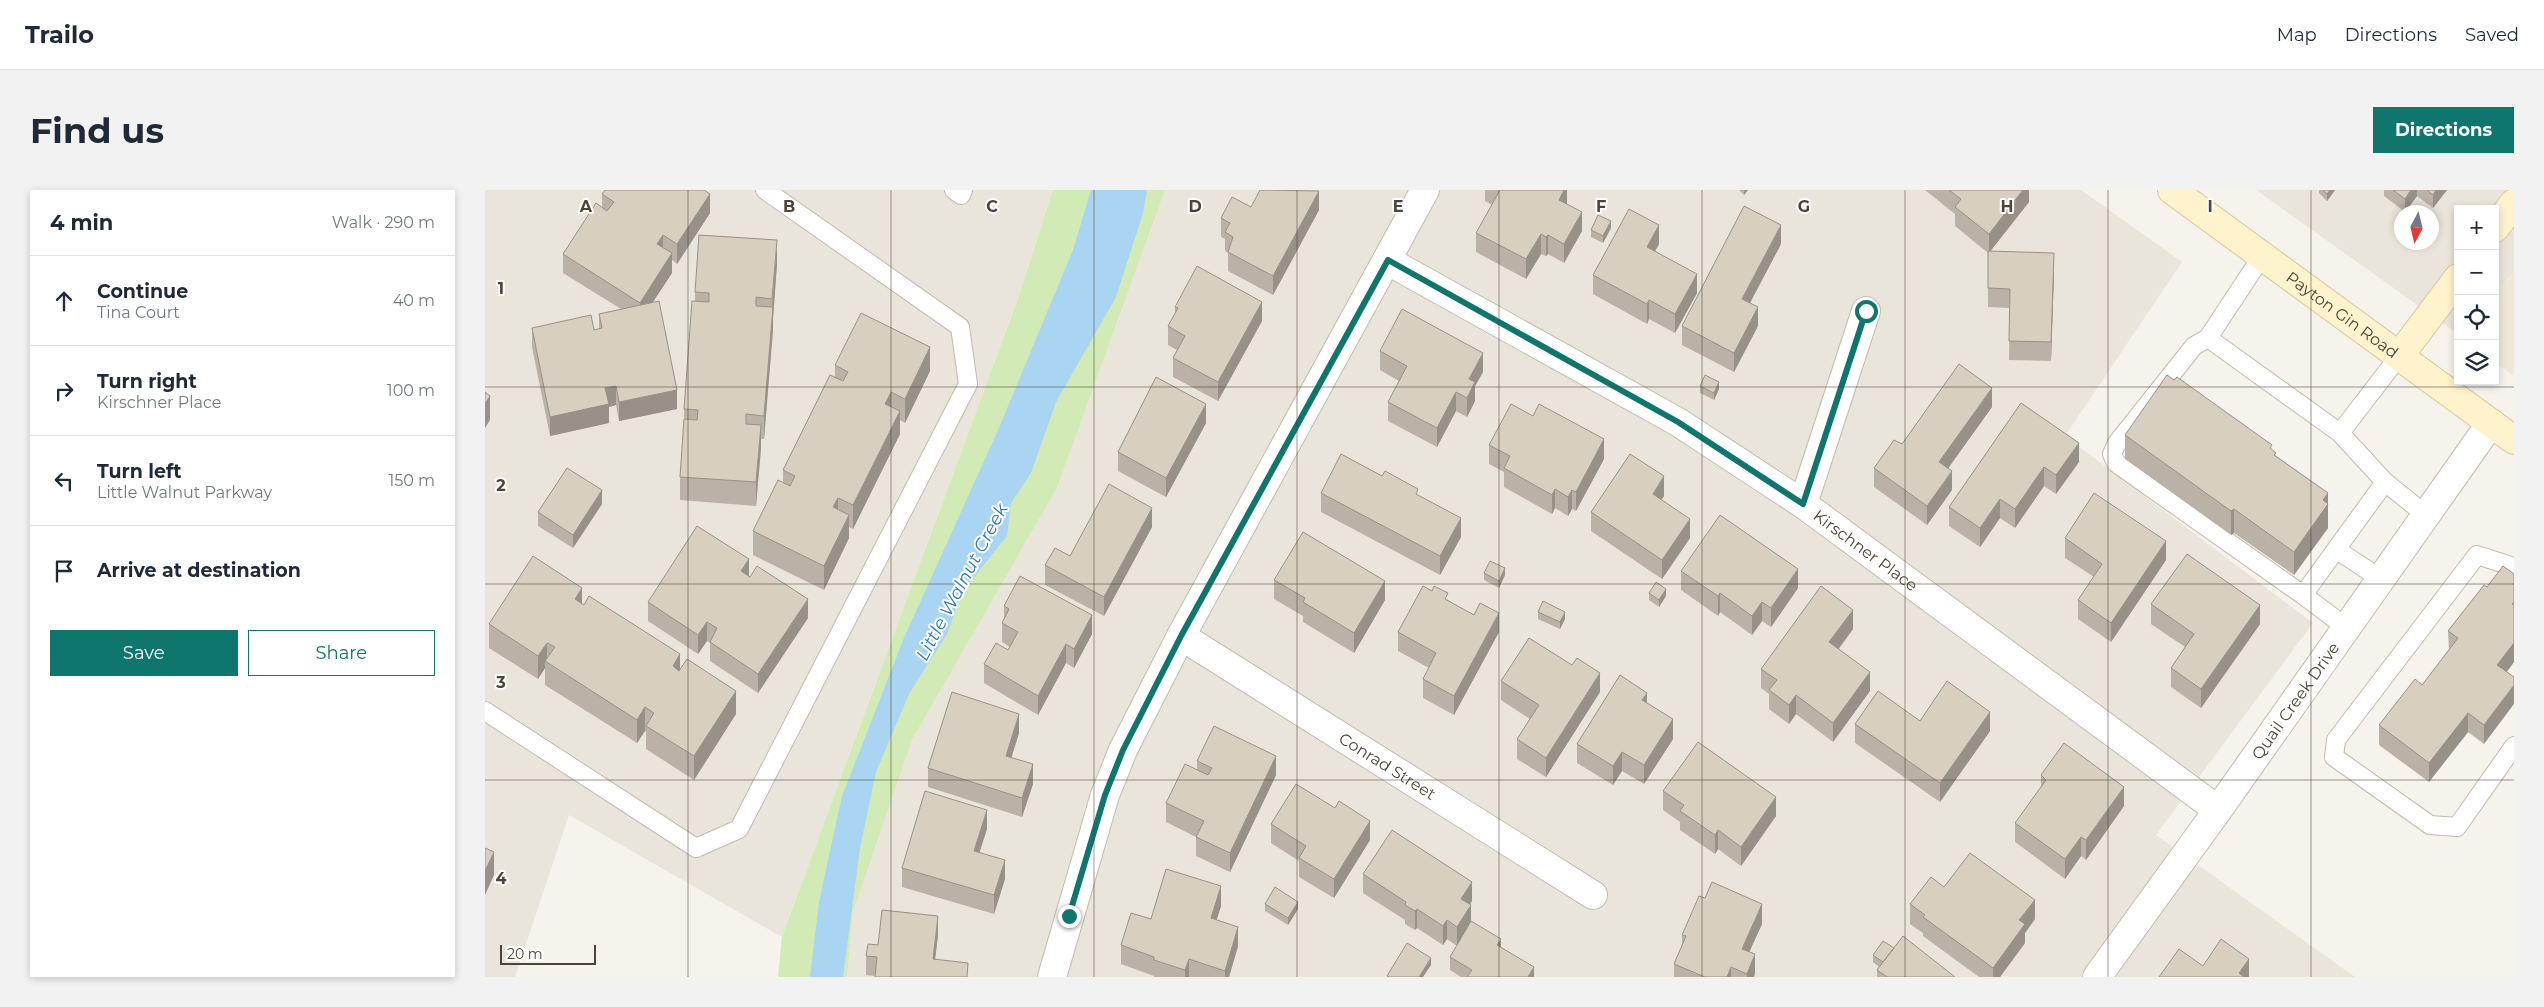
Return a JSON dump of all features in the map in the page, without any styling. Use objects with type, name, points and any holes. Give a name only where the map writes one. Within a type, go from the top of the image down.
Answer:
[{"type":"street","points":[[1052,977],[1105,795],[1123,750],[1181,636],[1425,190]]},
{"type":"street","name":"Payton Gin Road","points":[[2172,190],[2514,440]]},
{"type":"street","points":[[2499,223],[2514,203]]},
{"type":"street","name":"Kirschner Place","points":[[1388,260],[1678,422],[1803,504],[2218,810]]},
{"type":"street","points":[[2400,355],[2454,283]]},
{"type":"street","points":[[1803,504],[1866,311]]},
{"type":"street","name":"Quail Creek Drive","points":[[2097,977],[2218,810],[2491,423]]},
{"type":"street","name":"Conrad Street","points":[[1181,636],[1593,895]]},
{"type":"lane","points":[[485,711],[696,848],[739,829],[968,384],[961,327],[765,190]]},
{"type":"lane","points":[[954,190],[961,195],[963,190]]},
{"type":"lane","points":[[2262,256],[2208,338],[2194,346],[2117,442],[2112,454],[2116,463],[2347,628]]},
{"type":"lane","points":[[2208,338],[2340,433],[2385,482],[2426,515]]},
{"type":"lane","points":[[2340,433],[2400,355]]},
{"type":"lane","points":[[2303,595],[2385,482]]},
{"type":"lane","points":[[2337,550],[2381,579]]},
{"type":"lane","points":[[2514,567],[2477,555],[2336,740],[2334,757],[2430,825],[2457,827],[2514,746]]},
{"type":"shaded area","points":[[485,190],[1053,190],[1019,296],[782,937],[569,815],[515,977],[485,977]]},
{"type":"shaded area","points":[[1165,190],[2081,190],[2182,262],[2065,436],[2313,623],[2156,835],[2355,977],[847,977],[853,912],[912,740],[1057,488]]},
{"type":"shaded area","points":[[2256,190],[2514,190],[2514,271],[2499,290],[2499,205],[2454,205],[2454,331]]},
{"type":"shaded area","points":[[2514,271],[2514,376],[2499,365],[2499,291]]},
{"type":"green space","points":[[1053,190],[1165,190],[1057,488],[912,740],[853,912],[847,977],[778,977],[782,937],[1019,296]]},
{"type":"water","name":"Little Walnut Creek","points":[[1091,190],[1147,190],[1143,213],[1116,297],[1056,402],[1031,473],[1011,503],[1007,536],[962,592],[947,634],[909,694],[876,772],[860,848],[843,977],[810,977],[819,902],[842,796],[904,638],[999,428],[1073,250]]},
{"type":"building","points":[[605,190],[704,190],[710,194],[677,244],[663,235],[657,244],[672,253],[640,303],[563,254],[596,203],[607,211],[614,202],[602,194]]},
{"type":"building","points":[[1260,190],[1319,191],[1273,276],[1228,252],[1233,237],[1225,232],[1230,223],[1221,218],[1232,197],[1251,207]]},
{"type":"building","points":[[1500,190],[1564,190],[1559,200],[1582,212],[1564,244],[1548,235],[1546,237],[1541,234],[1526,259],[1476,233]]},
{"type":"building","points":[[1949,190],[2023,190],[1989,234],[1955,207],[1961,199]]},
{"type":"building","points":[[2393,190],[2411,190],[2405,199]]},
{"type":"building","points":[[2427,190],[2436,190],[2433,195]]},
{"type":"building","points":[[1744,206],[1781,225],[1742,299],[1758,307],[1734,353],[1682,326]]},
{"type":"building","points":[[1629,209],[1659,225],[1647,247],[1697,274],[1675,314],[1649,300],[1647,304],[1593,275]]},
{"type":"building","points":[[1598,215],[1611,221],[1603,236],[1591,230]]},
{"type":"building","points":[[699,235],[777,240],[772,299],[756,297],[756,306],[773,307],[764,416],[746,414],[746,424],[761,425],[756,482],[680,477],[684,419],[697,420],[698,410],[684,409],[692,301],[709,302],[709,293],[695,292]]},
{"type":"building","points":[[1988,251],[2054,253],[2051,342],[2009,341],[2010,289],[1988,288]]},
{"type":"building","points":[[1197,266],[1262,302],[1218,382],[1173,358],[1185,336],[1168,326],[1178,308],[1175,307]]},
{"type":"building","points":[[659,301],[677,390],[619,402],[616,386],[605,388],[609,404],[550,417],[532,328],[591,315],[594,330],[602,328],[599,314]]},
{"type":"building","points":[[1402,309],[1483,353],[1469,379],[1475,382],[1467,398],[1456,392],[1437,428],[1388,402],[1407,366],[1380,351]]},
{"type":"building","points":[[861,313],[930,347],[905,399],[891,392],[885,404],[900,411],[853,505],[838,498],[833,507],[849,515],[824,566],[753,531],[778,480],[790,486],[795,476],[783,470],[830,375],[843,381],[848,372],[835,365]]},
{"type":"building","points":[[1959,364],[1992,388],[1939,462],[1952,471],[1927,506],[1874,468],[1894,440],[1902,444]]},
{"type":"building","points":[[1705,375],[1719,382],[1714,393],[1700,386]]},
{"type":"building","points":[[2167,375],[2174,380],[2177,377],[2272,445],[2270,448],[2276,453],[2274,455],[2328,493],[2323,500],[2328,504],[2294,552],[2234,509],[2231,511],[2125,435]]},
{"type":"building","points":[[1156,377],[1206,404],[1166,478],[1118,452]]},
{"type":"building","points":[[485,392],[490,396],[485,404]]},
{"type":"building","points":[[2021,403],[2079,443],[2056,475],[2044,467],[2015,509],[2000,499],[1980,528],[1949,507]]},
{"type":"building","points":[[1511,404],[1533,416],[1539,404],[1604,439],[1576,492],[1572,490],[1568,497],[1555,489],[1552,495],[1504,468],[1510,456],[1489,445]]},
{"type":"building","points":[[1341,454],[1382,476],[1385,471],[1418,489],[1416,494],[1461,518],[1440,556],[1321,493]]},
{"type":"building","points":[[1630,454],[1664,476],[1653,494],[1690,519],[1662,560],[1591,512]]},
{"type":"building","points":[[567,468],[602,490],[573,535],[538,512]]},
{"type":"building","points":[[1109,484],[1152,508],[1104,597],[1045,565],[1055,548],[1070,556]]},
{"type":"building","points":[[2094,493],[2166,541],[2111,623],[2078,600],[2102,564],[2065,538]]},
{"type":"building","points":[[1720,515],[1798,569],[1771,608],[1762,602],[1752,616],[1720,593],[1718,596],[1681,571]]},
{"type":"building","points":[[697,526],[749,559],[741,571],[750,577],[757,566],[808,599],[758,674],[710,642],[717,628],[707,622],[698,635],[648,602]]},
{"type":"building","points":[[1303,532],[1385,581],[1354,633],[1303,602],[1305,598],[1274,580]]},
{"type":"building","points":[[2187,554],[2260,605],[2201,689],[2171,668],[2194,634],[2151,604]]},
{"type":"building","points":[[533,556],[582,588],[575,599],[584,605],[589,596],[680,654],[673,666],[679,671],[687,659],[736,691],[694,756],[646,726],[654,713],[645,707],[637,720],[545,661],[555,647],[547,643],[538,656],[489,624]]},
{"type":"building","points":[[1490,561],[1505,568],[1499,581],[1484,573]]},
{"type":"building","points":[[2503,566],[2514,574],[2514,602],[2512,604],[2514,605],[2514,643],[2497,665],[2514,677],[2514,685],[2484,725],[2468,713],[2429,763],[2379,725],[2415,679],[2422,685],[2458,638],[2448,631],[2484,585],[2487,587]]},
{"type":"building","points":[[1020,576],[1092,615],[1074,649],[1066,644],[1038,696],[984,664],[996,643],[1008,650],[1018,632],[1002,623],[1009,609],[1004,606]]},
{"type":"building","points":[[1656,582],[1666,589],[1659,600],[1649,593]]},
{"type":"building","points":[[1423,586],[1432,591],[1434,586],[1448,593],[1445,599],[1474,615],[1480,603],[1499,613],[1454,696],[1423,679],[1436,653],[1398,632]]},
{"type":"building","points":[[1821,586],[1853,610],[1829,642],[1870,672],[1833,723],[1796,695],[1789,705],[1769,690],[1777,680],[1761,669]]},
{"type":"building","points":[[1543,601],[1565,612],[1560,622],[1538,612]]},
{"type":"building","points":[[1529,638],[1572,665],[1577,658],[1600,673],[1546,758],[1517,739],[1539,705],[1501,681]]},
{"type":"building","points":[[1620,675],[1647,693],[1642,700],[1673,719],[1644,765],[1622,752],[1613,766],[1577,744]]},
{"type":"building","points":[[1947,681],[1990,712],[1940,783],[1855,724],[1878,691],[1920,721]]},
{"type":"building","points":[[952,692],[1019,714],[1006,756],[1033,764],[1022,798],[928,768]]},
{"type":"building","points":[[1214,726],[1276,756],[1230,853],[1196,837],[1204,821],[1166,803],[1185,764],[1208,775],[1212,768],[1197,761]]},
{"type":"building","points":[[1698,742],[1776,797],[1741,847],[1718,830],[1715,835],[1680,811],[1684,805],[1663,791]]},
{"type":"building","points":[[2064,743],[2124,787],[2086,840],[2081,837],[2065,859],[2015,823],[2046,780],[2041,775]]},
{"type":"building","points":[[1296,784],[1335,808],[1339,801],[1370,821],[1334,879],[1299,858],[1306,846],[1271,824]]},
{"type":"building","points":[[925,791],[987,810],[974,851],[1005,860],[994,895],[902,868]]},
{"type":"building","points":[[1392,830],[1472,882],[1461,899],[1471,905],[1457,927],[1447,920],[1443,926],[1417,909],[1415,911],[1405,905],[1406,902],[1363,874]]},
{"type":"building","points":[[485,848],[494,852],[485,871]]},
{"type":"building","points":[[1970,853],[2035,900],[2019,920],[2025,924],[1993,968],[1923,917],[1925,915],[1910,904],[1931,877],[1944,887]]},
{"type":"building","points":[[1166,869],[1221,886],[1211,918],[1238,927],[1225,971],[1189,959],[1185,970],[1154,960],[1154,957],[1121,945],[1131,913],[1151,919]]},
{"type":"building","points":[[1712,882],[1762,904],[1742,949],[1755,954],[1747,974],[1731,967],[1727,977],[1705,977],[1674,964],[1686,936],[1682,935],[1699,896],[1705,898]]},
{"type":"building","points":[[1275,887],[1298,902],[1288,918],[1265,904]]},
{"type":"building","points":[[882,910],[938,916],[933,959],[968,963],[967,977],[875,977],[877,957],[866,956],[868,944],[878,945]]},
{"type":"building","points":[[1471,921],[1501,939],[1497,945],[1534,967],[1528,977],[1467,977],[1472,970],[1450,957]]},
{"type":"building","points":[[1903,936],[1955,977],[1887,977],[1877,970]]},
{"type":"building","points":[[2221,939],[2249,959],[2239,973],[2244,977],[2159,977],[2179,949],[2203,966]]},
{"type":"building","points":[[1883,941],[1894,948],[1883,962],[1873,955]]},
{"type":"building","points":[[1407,943],[1431,958],[1419,977],[1387,976]]},
{"type":"route","points":[[1069,916],[1105,795],[1123,750],[1181,636],[1388,260],[1678,422],[1803,504],[1866,311]]}]
